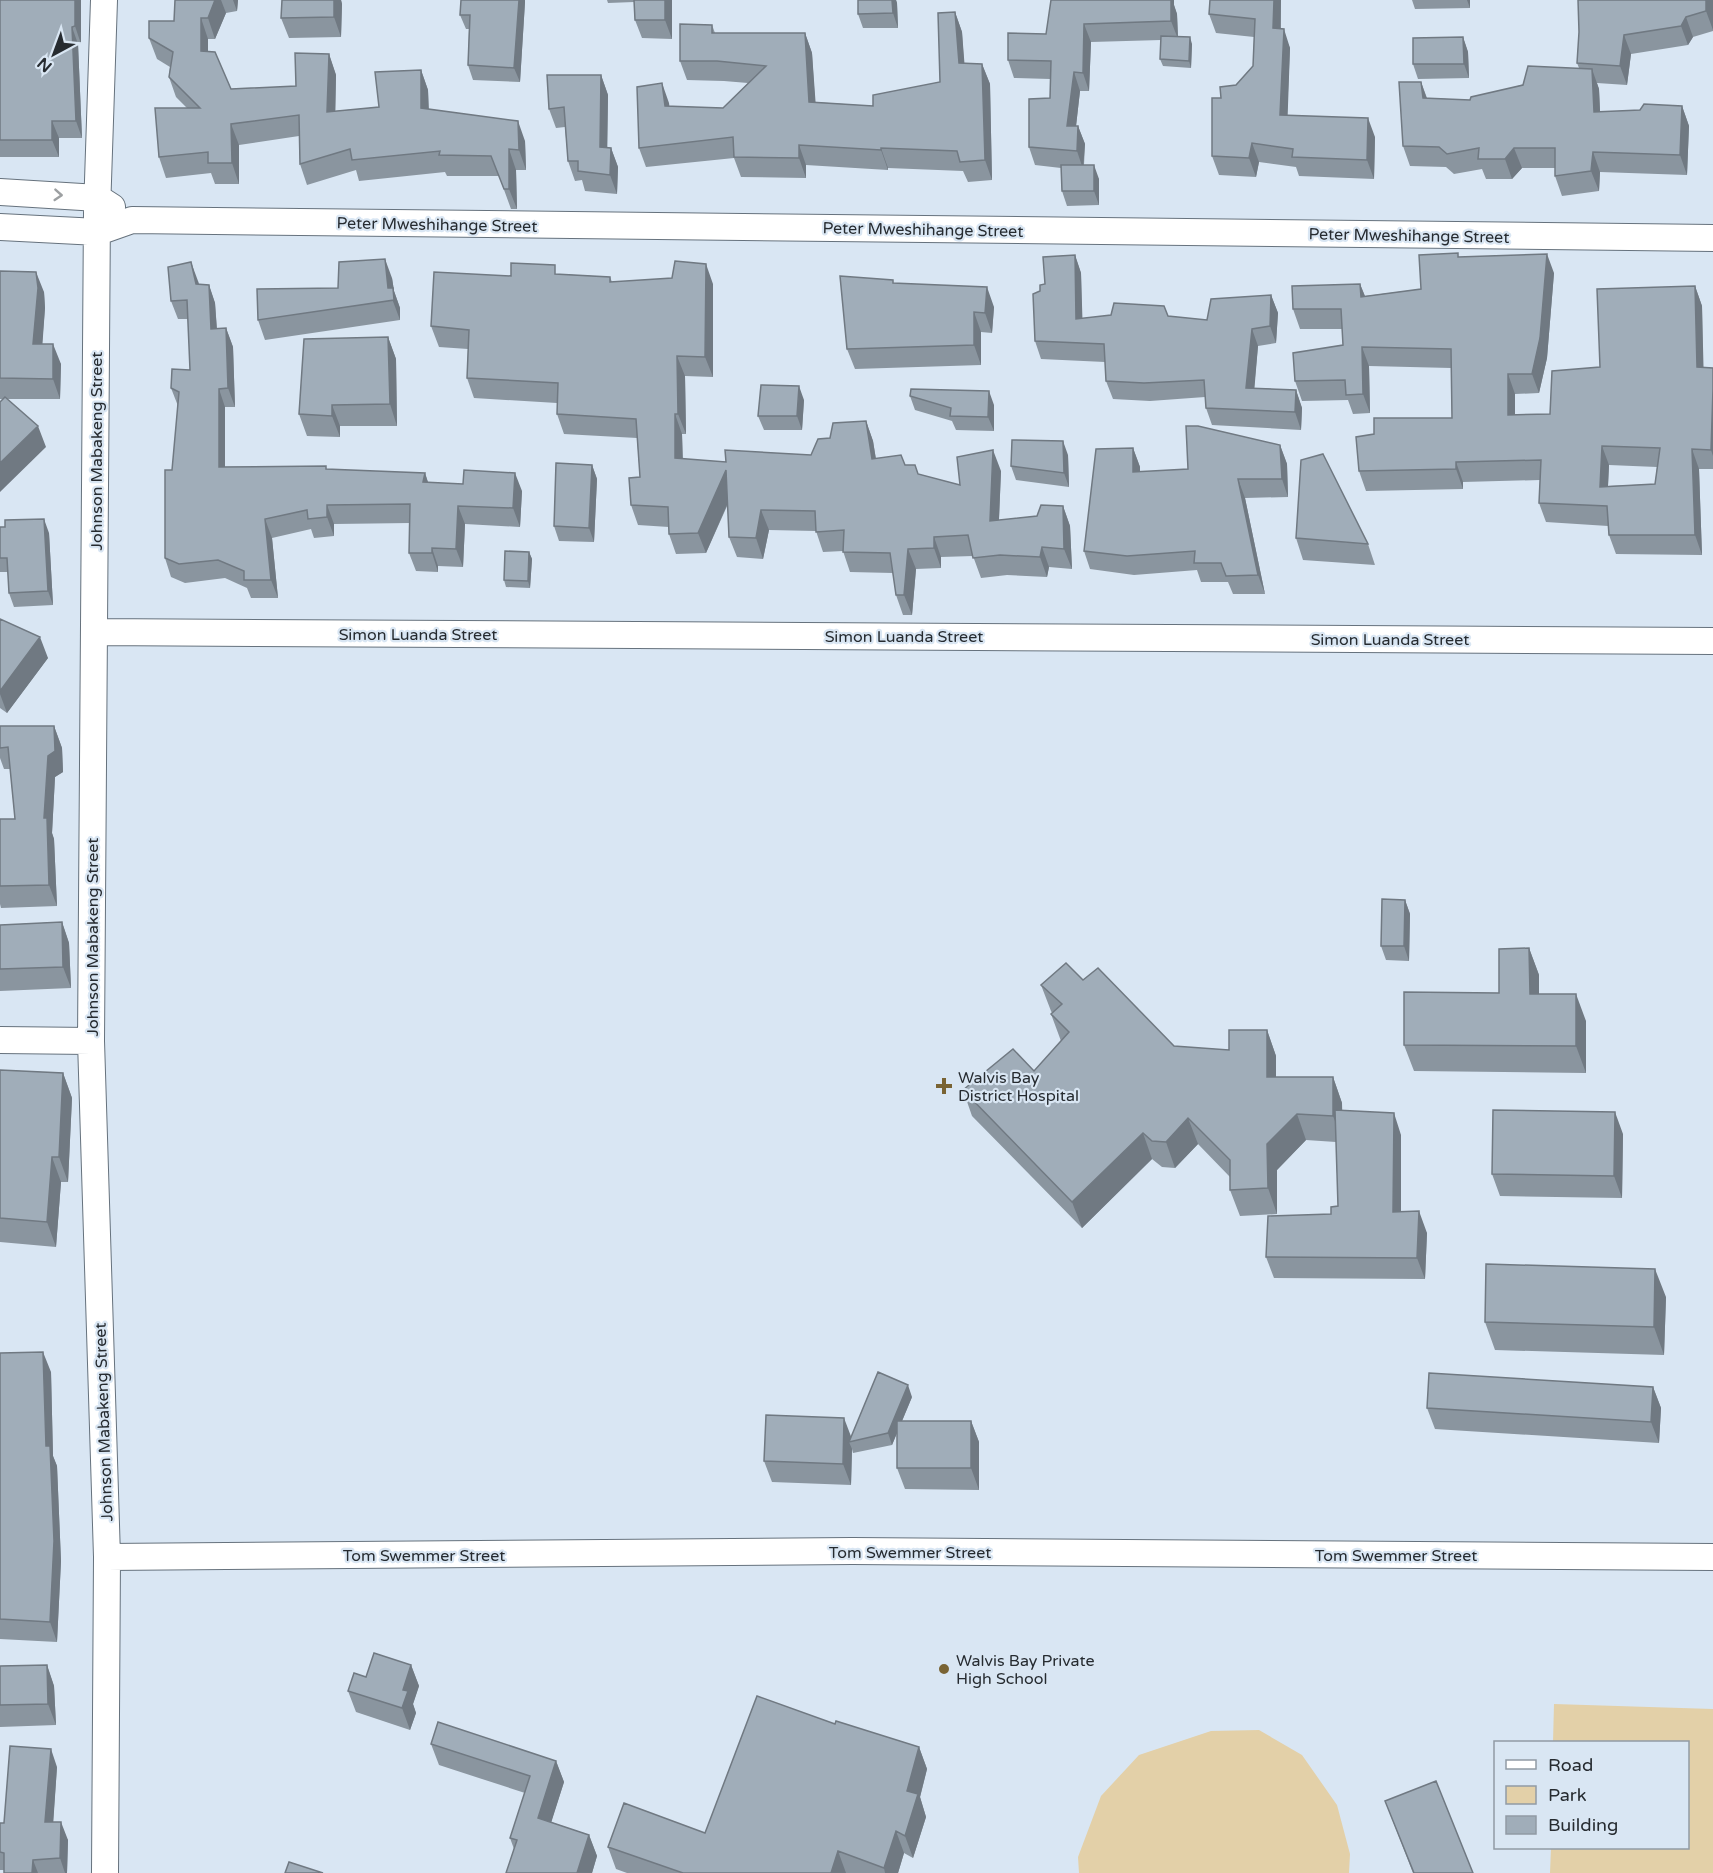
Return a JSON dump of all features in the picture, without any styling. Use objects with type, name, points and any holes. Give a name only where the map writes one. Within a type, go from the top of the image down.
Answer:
[{"type":"street","name":"Johnson Mabakeng Street","points":[[104,0],[98,198],[92,1041],[107,1557],[105,1873]]},
{"type":"street","points":[[0,192],[98,198],[132,220]]},
{"type":"street","points":[[0,228],[98,232],[132,220]]},
{"type":"street","name":"Peter Mweshihange Street","points":[[132,220],[1713,238]]},
{"type":"street","name":"Simon Luanda Street","points":[[94,632],[1713,641]]},
{"type":"street","points":[[0,1040],[92,1041]]},
{"type":"street","name":"Tom Swemmer Street","points":[[107,1557],[852,1551],[1713,1557]]},
{"type":"green space","points":[[1554,1704],[1713,1709],[1713,1873],[1550,1873],[1551,1849],[1689,1849],[1689,1741],[1553,1741]]},
{"type":"green space","points":[[1259,1730],[1302,1755],[1337,1805],[1350,1854],[1349,1873],[1079,1873],[1078,1857],[1101,1796],[1139,1755],[1211,1731]]},
{"type":"building","points":[[0,0],[75,0],[75,26],[72,27],[76,121],[52,121],[52,140],[0,140]]},
{"type":"building","points":[[175,0],[215,0],[208,18],[201,18],[201,51],[215,52],[231,89],[296,86],[295,53],[329,54],[327,112],[379,107],[375,72],[421,70],[421,108],[518,121],[519,150],[509,149],[509,189],[504,189],[491,156],[439,155],[440,151],[352,160],[350,149],[300,164],[299,115],[231,124],[232,163],[208,163],[208,152],[159,157],[155,108],[200,108],[169,77],[173,52],[149,38],[149,21],[174,21]]},
{"type":"building","points":[[282,0],[334,0],[334,17],[281,18]]},
{"type":"building","points":[[461,0],[519,0],[514,68],[468,65],[470,15],[460,15]]},
{"type":"building","points":[[634,0],[665,0],[665,20],[635,20]]},
{"type":"building","points":[[858,0],[892,0],[893,13],[858,14]]},
{"type":"building","points":[[1051,0],[1171,0],[1171,21],[1084,24],[1083,73],[1074,72],[1067,126],[1078,126],[1077,151],[1029,147],[1029,99],[1050,98],[1051,61],[1008,60],[1008,33],[1046,34]]},
{"type":"building","points":[[1210,0],[1274,0],[1273,28],[1284,29],[1280,115],[1368,118],[1367,160],[1292,157],[1293,149],[1252,143],[1249,158],[1212,156],[1212,98],[1221,98],[1220,87],[1236,85],[1253,66],[1255,19],[1209,14]]},
{"type":"building","points":[[1578,0],[1706,0],[1706,11],[1686,17],[1681,26],[1624,35],[1620,66],[1577,63]]},
{"type":"building","points":[[955,12],[959,63],[982,64],[985,160],[960,162],[957,151],[881,148],[881,150],[799,145],[799,158],[734,157],[733,137],[639,148],[637,87],[662,83],[665,106],[723,108],[766,66],[717,61],[680,61],[680,24],[712,25],[712,33],[805,33],[809,102],[873,106],[873,95],[940,82],[938,13]]},
{"type":"building","points":[[1161,36],[1190,37],[1189,61],[1160,59]]},
{"type":"building","points":[[1463,37],[1464,64],[1413,64],[1413,38]]},
{"type":"building","points":[[1528,66],[1592,69],[1594,112],[1640,110],[1644,104],[1682,106],[1680,155],[1593,152],[1591,171],[1555,176],[1555,148],[1514,148],[1505,159],[1478,159],[1479,148],[1447,154],[1439,147],[1403,146],[1399,82],[1421,82],[1423,98],[1470,100],[1471,97],[1523,85]]},
{"type":"building","points":[[547,75],[601,75],[600,147],[611,148],[610,175],[578,171],[578,161],[568,161],[564,107],[549,109]]},
{"type":"building","points":[[1061,165],[1094,165],[1094,191],[1062,191]]},
{"type":"building","points":[[1458,253],[1458,257],[1547,254],[1540,338],[1532,374],[1508,374],[1508,415],[1550,414],[1552,371],[1600,367],[1597,289],[1695,286],[1697,367],[1713,368],[1713,389],[1711,450],[1692,449],[1695,535],[1609,535],[1607,506],[1539,503],[1541,460],[1456,462],[1456,469],[1359,471],[1356,437],[1374,434],[1374,418],[1452,418],[1451,349],[1362,347],[1363,394],[1346,395],[1345,380],[1295,381],[1293,353],[1343,345],[1341,309],[1293,309],[1292,286],[1360,284],[1361,297],[1421,289],[1419,255]],"holes":[[[1602,446],[1660,448],[1655,484],[1600,487]]]},
{"type":"building","points":[[1075,255],[1076,319],[1111,315],[1114,303],[1164,306],[1168,316],[1207,320],[1211,299],[1271,295],[1270,326],[1252,329],[1246,388],[1296,390],[1295,412],[1206,408],[1204,380],[1144,383],[1106,381],[1104,344],[1035,341],[1033,294],[1040,291],[1040,285],[1045,284],[1043,257]]},
{"type":"building","points":[[385,259],[388,288],[393,288],[394,300],[258,320],[257,289],[338,288],[339,262]]},
{"type":"building","points":[[675,261],[706,264],[705,357],[677,356],[678,414],[675,414],[675,458],[726,462],[725,450],[811,455],[818,439],[830,438],[833,423],[866,421],[872,459],[901,455],[905,465],[915,465],[918,474],[960,485],[957,457],[993,450],[990,521],[1037,516],[1041,505],[1063,506],[1064,549],[1042,547],[1040,557],[1000,555],[973,558],[968,535],[934,537],[934,548],[908,549],[904,595],[896,595],[890,553],[843,552],[844,530],[816,532],[815,511],[761,510],[756,538],[729,537],[726,470],[698,533],[669,534],[668,507],[631,505],[629,478],[640,477],[636,419],[557,414],[558,383],[467,378],[469,330],[431,326],[434,272],[511,276],[511,263],[555,265],[555,274],[610,277],[610,282],[672,278]]},
{"type":"building","points":[[191,262],[196,284],[209,285],[211,329],[226,328],[228,388],[219,389],[219,467],[326,466],[326,469],[425,473],[423,482],[463,484],[464,470],[515,473],[513,508],[458,506],[456,549],[432,548],[432,553],[409,553],[410,504],[327,505],[327,517],[308,519],[307,510],[265,519],[271,580],[244,580],[244,571],[218,560],[179,564],[165,558],[165,470],[172,470],[179,392],[171,388],[172,369],[190,370],[187,300],[171,301],[168,267]]},
{"type":"building","points":[[0,271],[36,272],[38,288],[33,344],[53,344],[53,379],[0,378]]},
{"type":"building","points":[[840,276],[893,280],[893,283],[987,287],[985,313],[974,312],[974,345],[847,349]]},
{"type":"building","points":[[388,337],[390,404],[332,405],[332,416],[299,414],[304,339]]},
{"type":"building","points":[[761,385],[799,386],[797,416],[758,416]]},
{"type":"building","points":[[911,389],[989,391],[988,417],[950,416],[951,408],[910,396]]},
{"type":"building","points":[[5,397],[38,426],[0,463],[0,402]]},
{"type":"building","points":[[1186,426],[1198,426],[1280,445],[1282,479],[1238,479],[1258,575],[1226,576],[1221,563],[1194,563],[1195,551],[1127,556],[1084,551],[1096,449],[1133,448],[1133,472],[1188,469]]},
{"type":"building","points":[[1012,440],[1063,441],[1064,473],[1011,466]]},
{"type":"building","points":[[1323,454],[1368,544],[1296,538],[1301,460]]},
{"type":"building","points":[[556,463],[592,465],[589,528],[554,526]]},
{"type":"building","points":[[44,519],[48,591],[9,593],[7,558],[0,558],[0,527],[5,527],[5,520]]},
{"type":"building","points":[[505,551],[529,552],[528,581],[504,580]]},
{"type":"building","points":[[0,619],[40,637],[0,691]]},
{"type":"building","points":[[0,726],[54,726],[55,751],[48,756],[44,818],[47,818],[49,885],[0,886],[0,819],[15,819],[8,747],[0,748]]},
{"type":"building","points":[[1382,899],[1405,900],[1404,946],[1381,946]]},
{"type":"building","points":[[62,922],[63,967],[0,969],[0,925]]},
{"type":"building","points":[[1529,948],[1530,994],[1576,994],[1576,1046],[1404,1045],[1404,992],[1499,993],[1499,949]]},
{"type":"building","points":[[1066,963],[1083,980],[1098,968],[1174,1046],[1229,1050],[1229,1030],[1267,1030],[1267,1077],[1333,1077],[1333,1116],[1297,1114],[1267,1144],[1268,1188],[1230,1190],[1230,1160],[1188,1118],[1166,1142],[1152,1141],[1143,1133],[1072,1202],[963,1090],[1013,1049],[1034,1071],[1069,1032],[1051,1014],[1062,1004],[1041,985]]},
{"type":"building","points":[[0,1070],[63,1073],[59,1157],[52,1157],[47,1222],[0,1218]]},
{"type":"building","points":[[1335,1110],[1394,1113],[1393,1212],[1419,1211],[1417,1258],[1266,1257],[1268,1216],[1331,1214],[1331,1207],[1338,1206]]},
{"type":"building","points":[[1493,1110],[1615,1112],[1614,1176],[1492,1174]]},
{"type":"building","points":[[1486,1264],[1655,1269],[1654,1327],[1485,1322]]},
{"type":"building","points":[[43,1352],[46,1446],[50,1446],[54,1541],[50,1622],[0,1619],[0,1353]]},
{"type":"building","points":[[878,1372],[908,1385],[888,1433],[849,1442]]},
{"type":"building","points":[[1429,1373],[1653,1387],[1651,1422],[1427,1408]]},
{"type":"building","points":[[766,1415],[844,1418],[843,1464],[764,1461]]},
{"type":"building","points":[[897,1421],[971,1421],[971,1468],[897,1468]]},
{"type":"building","points":[[374,1653],[411,1665],[403,1690],[408,1691],[402,1708],[348,1691],[354,1673],[366,1677]]},
{"type":"building","points":[[47,1665],[48,1704],[0,1705],[0,1666]]},
{"type":"building","points":[[757,1696],[835,1724],[836,1721],[919,1747],[907,1791],[918,1794],[905,1836],[896,1831],[884,1868],[838,1851],[831,1873],[683,1873],[608,1847],[624,1803],[705,1833]]},
{"type":"building","points":[[438,1722],[556,1761],[538,1818],[589,1835],[577,1873],[506,1873],[517,1840],[510,1838],[530,1776],[431,1744]]},
{"type":"building","points":[[10,1746],[51,1749],[45,1822],[61,1822],[60,1858],[33,1860],[32,1873],[4,1873],[4,1853],[0,1852],[0,1823],[4,1823]]},
{"type":"building","points":[[1436,1781],[1473,1873],[1414,1873],[1385,1801]]},
{"type":"building","points":[[289,1862],[323,1873],[285,1873]]},
{"type":"place","name":"Walvis Bay District Hospital","points":[[944,1086]]},
{"type":"place","name":"Walvis Bay Private High School","points":[[944,1669]]}]
